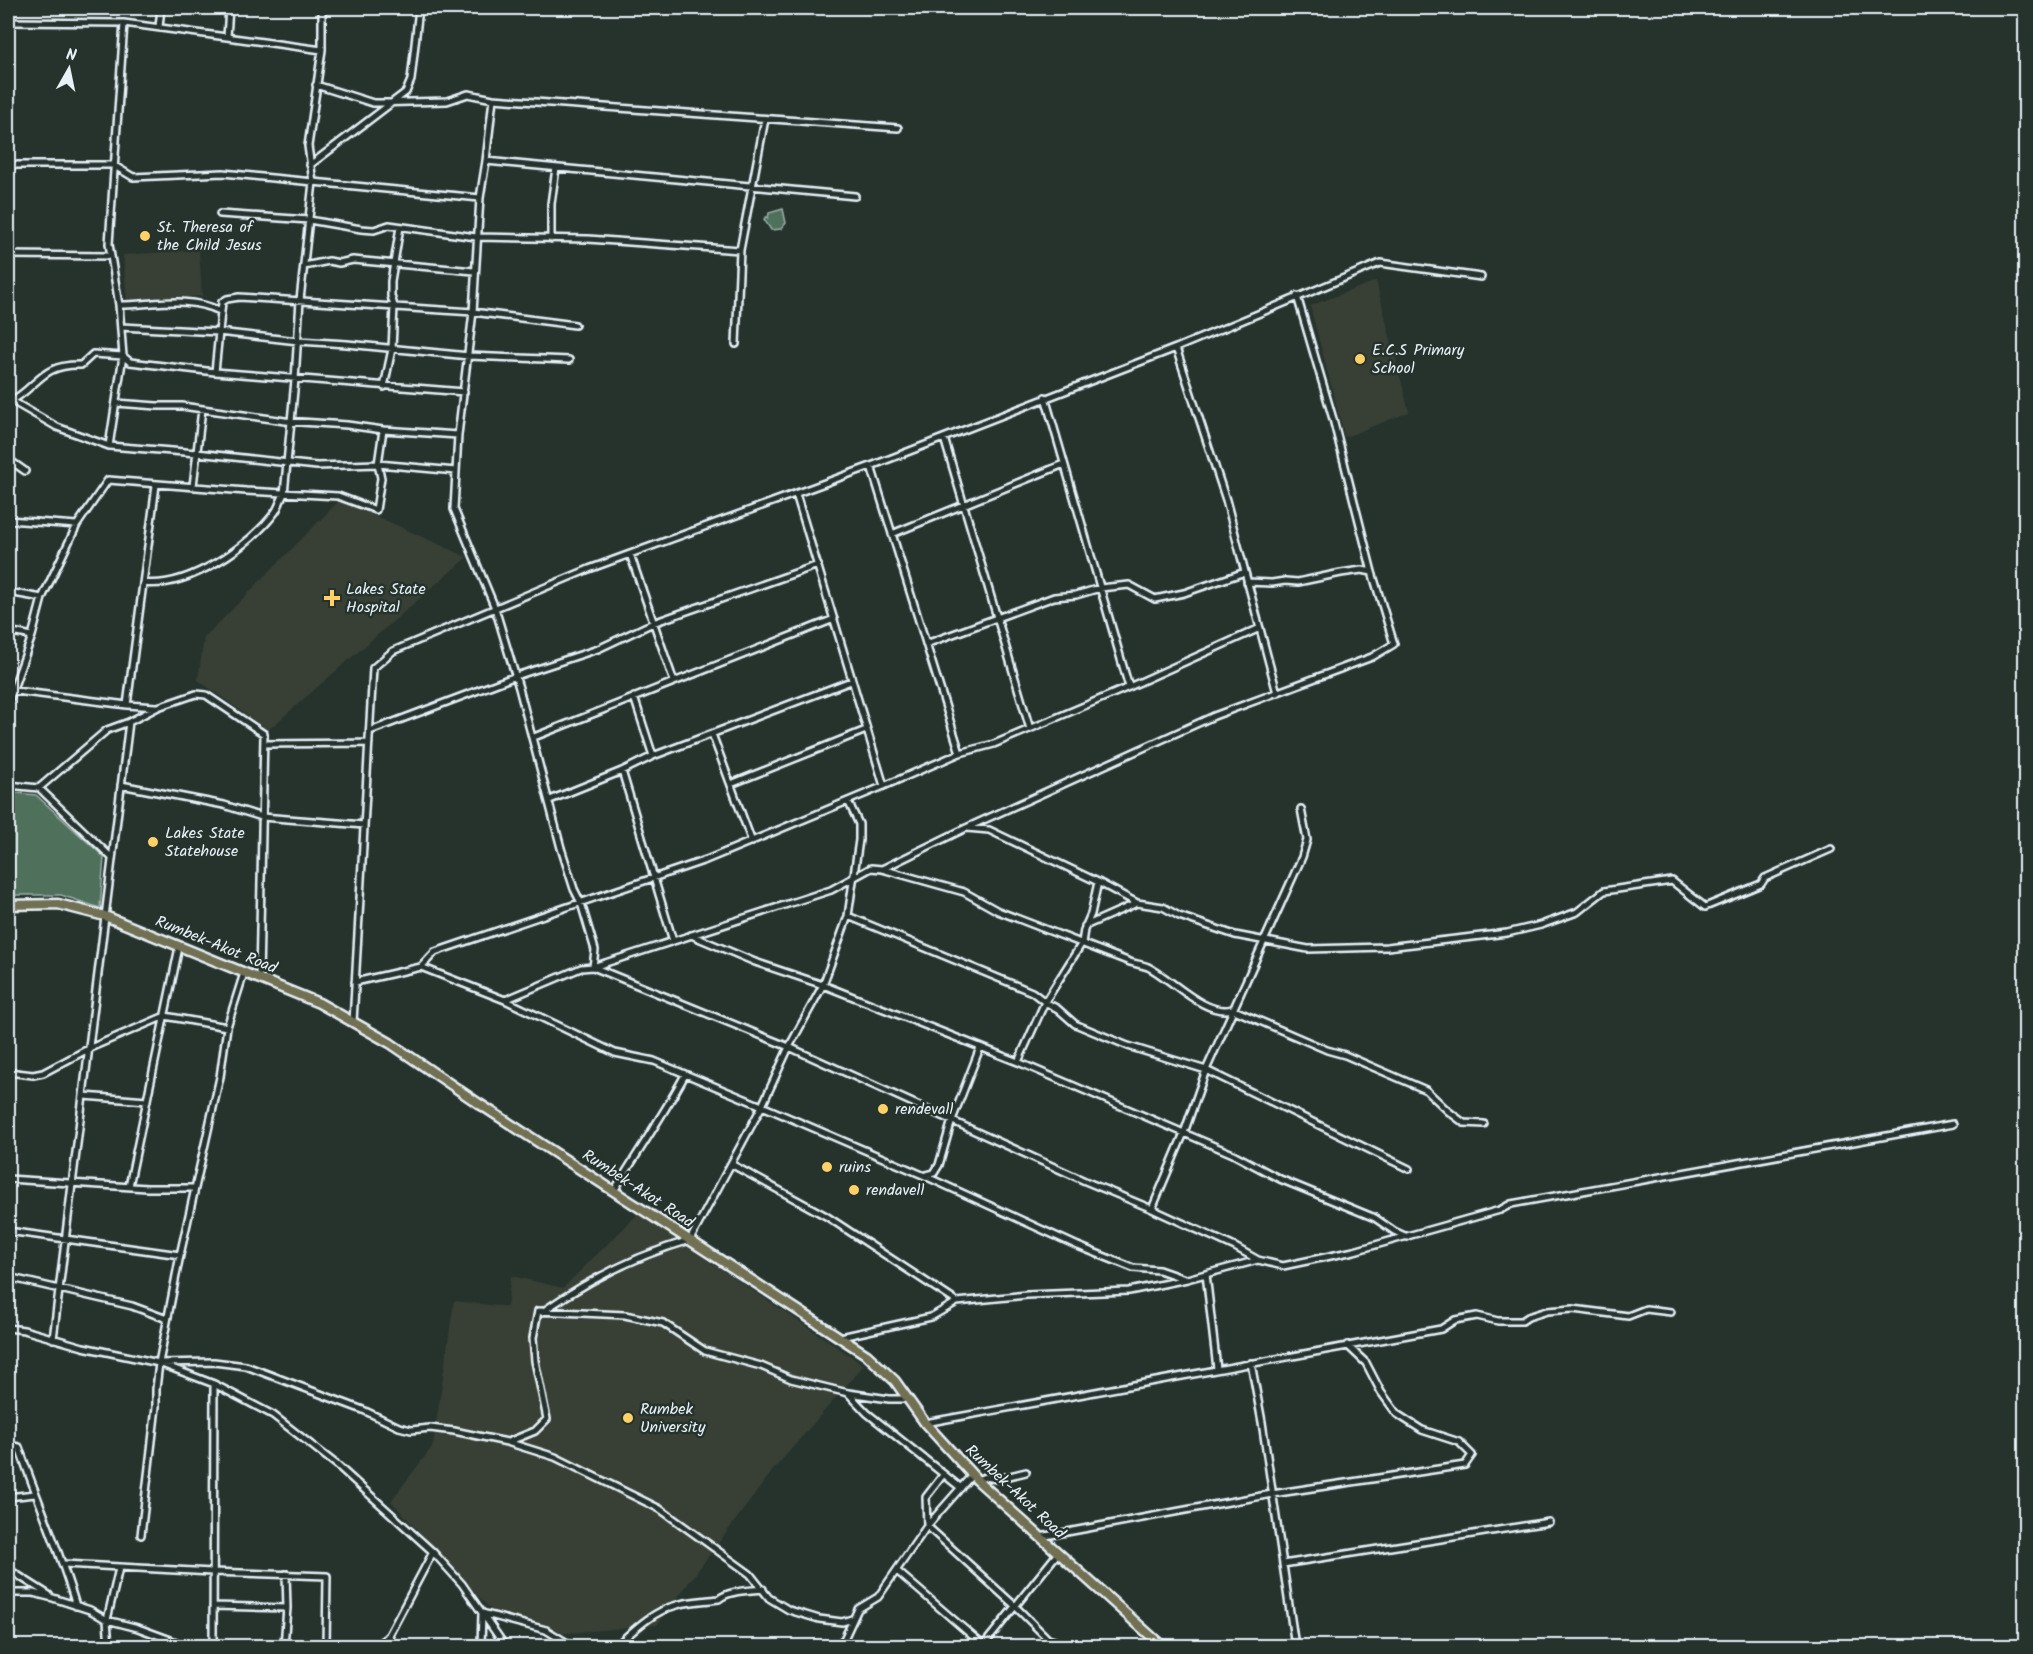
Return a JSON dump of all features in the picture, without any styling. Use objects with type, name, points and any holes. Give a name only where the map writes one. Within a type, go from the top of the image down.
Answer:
[{"type":"main road","name":"Rumbek-Akot Road","points":[[8,905],[58,904],[105,916],[319,1003],[390,1043],[478,1103],[841,1337],[880,1366],[895,1381],[925,1423],[974,1477],[1162,1647]]},
{"type":"street","points":[[159,27],[161,8]]},
{"type":"street","points":[[227,37],[229,8]]},
{"type":"street","points":[[143,583],[158,583],[184,578],[225,558],[276,511],[284,494],[300,300],[313,182],[308,146],[322,50],[322,8]]},
{"type":"street","points":[[310,165],[406,92],[411,80],[419,8]]},
{"type":"street","points":[[8,21],[124,23],[322,50]]},
{"type":"street","points":[[109,446],[123,356],[119,305],[109,244],[124,23]]},
{"type":"street","points":[[316,85],[373,103],[447,101],[468,94],[493,99],[898,128]]},
{"type":"street","points":[[493,99],[476,237],[473,312],[458,435],[454,508],[495,608],[516,676],[571,879],[595,950],[593,967]]},
{"type":"street","points":[[736,344],[740,250],[765,119]]},
{"type":"street","points":[[486,161],[855,196]]},
{"type":"street","points":[[8,165],[113,165],[133,177],[224,173],[480,198]]},
{"type":"street","points":[[551,239],[550,204],[556,168]]},
{"type":"street","points":[[220,214],[309,220],[374,230],[389,225],[476,237],[588,239],[740,250]]},
{"type":"street","points":[[384,387],[392,350],[394,306],[391,297],[400,227]]},
{"type":"street","points":[[8,255],[111,256]]},
{"type":"street","points":[[304,266],[329,261],[339,263],[353,260],[474,271]]},
{"type":"street","points":[[353,1022],[373,668],[393,651],[630,554],[871,466],[1176,348],[1380,263],[1481,277]]},
{"type":"street","points":[[882,869],[966,828],[1214,716],[1372,657],[1394,644],[1372,572],[1333,419],[1297,296]]},
{"type":"street","points":[[215,372],[220,310],[222,302],[227,298],[300,300],[473,312],[576,325]]},
{"type":"street","points":[[119,305],[185,302],[220,310]]},
{"type":"street","points":[[121,327],[218,332],[469,356],[569,360]]},
{"type":"street","points":[[1176,348],[1226,500],[1277,693]]},
{"type":"street","points":[[456,471],[378,464],[317,466],[109,446],[57,427],[10,402],[30,389],[38,378],[51,369],[81,365],[93,354],[123,356],[130,362],[215,372],[464,392]]},
{"type":"street","points":[[1045,398],[1129,687]]},
{"type":"street","points":[[116,403],[182,406],[290,421],[458,435]]},
{"type":"street","points":[[194,486],[202,410]]},
{"type":"street","points":[[8,704],[10,690],[32,636],[42,598],[77,525],[108,480],[338,496],[376,510],[381,478],[378,464],[383,429]]},
{"type":"street","points":[[945,438],[1029,729]]},
{"type":"street","points":[[8,459],[25,471]]},
{"type":"street","points":[[892,534],[1064,464]]},
{"type":"street","points":[[871,466],[960,753]]},
{"type":"street","points":[[127,705],[156,485]]},
{"type":"street","points":[[796,494],[884,786]]},
{"type":"street","points":[[8,520],[77,525]]},
{"type":"street","points":[[630,554],[674,682]]},
{"type":"street","points":[[370,731],[516,676],[598,649],[653,623],[818,565]]},
{"type":"street","points":[[1248,582],[1298,582],[1362,570],[1372,572]]},
{"type":"street","points":[[926,644],[1054,597],[1129,585],[1155,599],[1184,593],[1245,572]]},
{"type":"street","points":[[8,592],[42,598]]},
{"type":"street","points":[[534,737],[834,619]]},
{"type":"street","points":[[421,967],[435,951],[655,878],[752,842],[960,753],[994,744],[1260,628]]},
{"type":"street","points":[[8,631],[32,636]]},
{"type":"street","points":[[550,800],[653,756],[851,681]]},
{"type":"street","points":[[10,690],[158,707]]},
{"type":"street","points":[[39,788],[106,730],[129,722],[158,707],[196,694],[206,695],[264,734],[259,979]]},
{"type":"street","points":[[634,697],[653,756]]},
{"type":"street","points":[[53,1339],[129,722]]},
{"type":"street","points":[[731,784],[866,730]]},
{"type":"street","points":[[712,734],[752,842]]},
{"type":"street","points":[[264,744],[369,744]]},
{"type":"street","points":[[622,771],[674,941]]},
{"type":"street","points":[[8,785],[39,788],[112,858]]},
{"type":"street","points":[[121,785],[224,805],[262,817],[364,825]]},
{"type":"street","points":[[542,1312],[601,1276],[660,1249],[690,1240],[762,1106],[789,1047],[823,985],[848,916],[855,877],[859,824],[848,801]]},
{"type":"street","points":[[1152,1209],[1184,1133],[1206,1070],[1302,857],[1307,840],[1301,810]]},
{"type":"street","points":[[966,828],[989,830],[1137,903],[1162,907],[1190,920],[1235,935],[1308,949],[1376,947],[1507,933],[1540,925],[1577,912],[1604,891],[1672,881],[1705,907],[1761,884],[1766,878],[1831,849]]},
{"type":"street","points":[[506,1000],[581,968],[593,967],[831,890],[871,868],[882,869],[964,892],[998,911],[1148,967],[1192,999],[1225,1011],[1232,1010],[1327,1050],[1345,1055],[1426,1090],[1448,1112],[1464,1123],[1484,1124]]},
{"type":"street","points":[[1018,1062],[1045,1002],[1082,943],[1098,882]]},
{"type":"street","points":[[1085,926],[1137,903]]},
{"type":"street","points":[[848,916],[1032,993],[1058,1009],[1075,1024],[1128,1046],[1206,1070],[1408,1169]]},
{"type":"street","points":[[692,934],[755,962],[823,985],[1018,1062],[1233,1154],[1280,1179],[1375,1218],[1407,1237]]},
{"type":"street","points":[[129,1186],[179,947]]},
{"type":"street","points":[[355,982],[421,967],[506,1000],[615,1053],[654,1061],[762,1106],[925,1176],[1078,1246],[1133,1268],[1159,1270],[1187,1279]]},
{"type":"street","points":[[593,967],[789,1047],[1235,1246],[1258,1260],[1283,1266],[1407,1237],[1500,1210],[1511,1204],[1953,1124]]},
{"type":"street","points":[[141,1535],[159,1363],[167,1319],[220,1077],[227,1027],[244,973]]},
{"type":"street","points":[[8,1071],[33,1075],[43,1073],[90,1048],[165,1016],[227,1027]]},
{"type":"street","points":[[925,1176],[934,1173],[939,1165],[952,1120],[980,1048]]},
{"type":"street","points":[[614,1191],[649,1134],[662,1118],[686,1075]]},
{"type":"street","points":[[84,1096],[147,1101]]},
{"type":"street","points":[[731,1164],[826,1216],[957,1302]]},
{"type":"street","points":[[8,1179],[195,1188]]},
{"type":"street","points":[[8,1231],[180,1255]]},
{"type":"street","points":[[841,1337],[931,1317],[957,1302],[1027,1295],[1129,1291],[1187,1279],[1258,1260]]},
{"type":"street","points":[[1206,1274],[1216,1369]]},
{"type":"street","points":[[8,1276],[132,1305],[167,1319]]},
{"type":"street","points":[[925,1423],[1441,1329],[1455,1320],[1478,1316],[1498,1321],[1522,1321],[1547,1311],[1573,1309],[1628,1316],[1646,1309],[1671,1312]]},
{"type":"street","points":[[507,1442],[535,1431],[547,1419],[533,1338],[538,1311],[625,1315],[663,1323],[705,1351],[761,1366],[791,1379],[848,1393],[889,1399],[908,1399]]},
{"type":"street","points":[[8,1328],[159,1363],[214,1384],[273,1415],[345,1472],[433,1552],[462,1584],[505,1647]]},
{"type":"street","points":[[1040,1537],[1272,1494],[1465,1464],[1472,1455],[1459,1442],[1422,1430],[1397,1414],[1381,1392],[1366,1363],[1347,1345]]},
{"type":"street","points":[[159,1363],[214,1362],[246,1366],[363,1410],[399,1427],[411,1430],[430,1428],[454,1431],[507,1442],[555,1457],[660,1509],[750,1574],[770,1598],[789,1610],[819,1619],[842,1622],[852,1619]]},
{"type":"street","points":[[1251,1363],[1295,1647]]},
{"type":"street","points":[[213,1647],[214,1384]]},
{"type":"street","points":[[848,1393],[867,1413],[961,1488]]},
{"type":"street","points":[[8,1445],[20,1447],[35,1494],[64,1564],[76,1606]]},
{"type":"street","points":[[836,1647],[844,1639],[858,1609],[879,1597],[927,1526],[961,1488],[974,1477],[997,1479],[1026,1472]]},
{"type":"street","points":[[943,1475],[926,1497],[927,1526],[1048,1639],[1070,1647]]},
{"type":"street","points":[[8,1497],[35,1494]]},
{"type":"street","points":[[1283,1564],[1549,1522]]},
{"type":"street","points":[[381,1647],[381,1643],[389,1635],[433,1552]]},
{"type":"street","points":[[897,1571],[983,1646],[1058,1553]]},
{"type":"street","points":[[64,1564],[327,1576],[326,1647]]},
{"type":"street","points":[[109,1647],[107,1620],[119,1568]]},
{"type":"street","points":[[8,1569],[53,1598]]},
{"type":"street","points":[[284,1647],[287,1608],[286,1574]]},
{"type":"street","points":[[616,1647],[649,1619],[678,1604],[719,1599],[740,1592],[763,1589]]},
{"type":"street","points":[[8,1593],[33,1593],[53,1598],[90,1610],[107,1620],[138,1628],[187,1647]]},
{"type":"street","points":[[213,1606],[287,1608]]},
{"type":"street","points":[[481,1647],[482,1613]]},
{"type":"street","points":[[482,1613],[546,1629],[572,1647]]},
{"type":"street","points":[[389,1635],[393,1647]]},
{"type":"shaded area","points":[[199,250],[202,296],[127,301],[123,255]]},
{"type":"shaded area","name":"E.C.S Primary School","points":[[1376,281],[1409,412],[1345,437],[1310,306]]},
{"type":"shaded area","name":"Lakes State Hospital","points":[[340,500],[467,557],[268,730],[198,680],[204,638]]},
{"type":"shaded area","name":"Rumbek University","points":[[638,1214],[864,1365],[773,1470],[657,1625],[556,1634],[505,1625],[391,1501],[433,1446],[454,1301],[507,1307],[511,1276],[563,1288]]},
{"type":"green space","points":[[783,209],[786,223],[781,229],[771,230],[764,219],[768,218],[769,213]]},
{"type":"green space","points":[[8,792],[36,795],[104,857],[100,908],[61,895],[8,895]]},
{"type":"place","name":"St. Theresa of the Child Jesus","points":[[145,236]]},
{"type":"place","name":"E.C.S Primary School","points":[[1360,359]]},
{"type":"place","name":"Lakes State Hospital","points":[[332,598]]},
{"type":"place","name":"Lakes State Statehouse","points":[[153,842]]},
{"type":"place","name":"rendevall","points":[[883,1109]]},
{"type":"place","name":"ruins","points":[[827,1167]]},
{"type":"place","name":"rendavell","points":[[854,1190]]},
{"type":"place","name":"Rumbek University","points":[[628,1418]]}]
